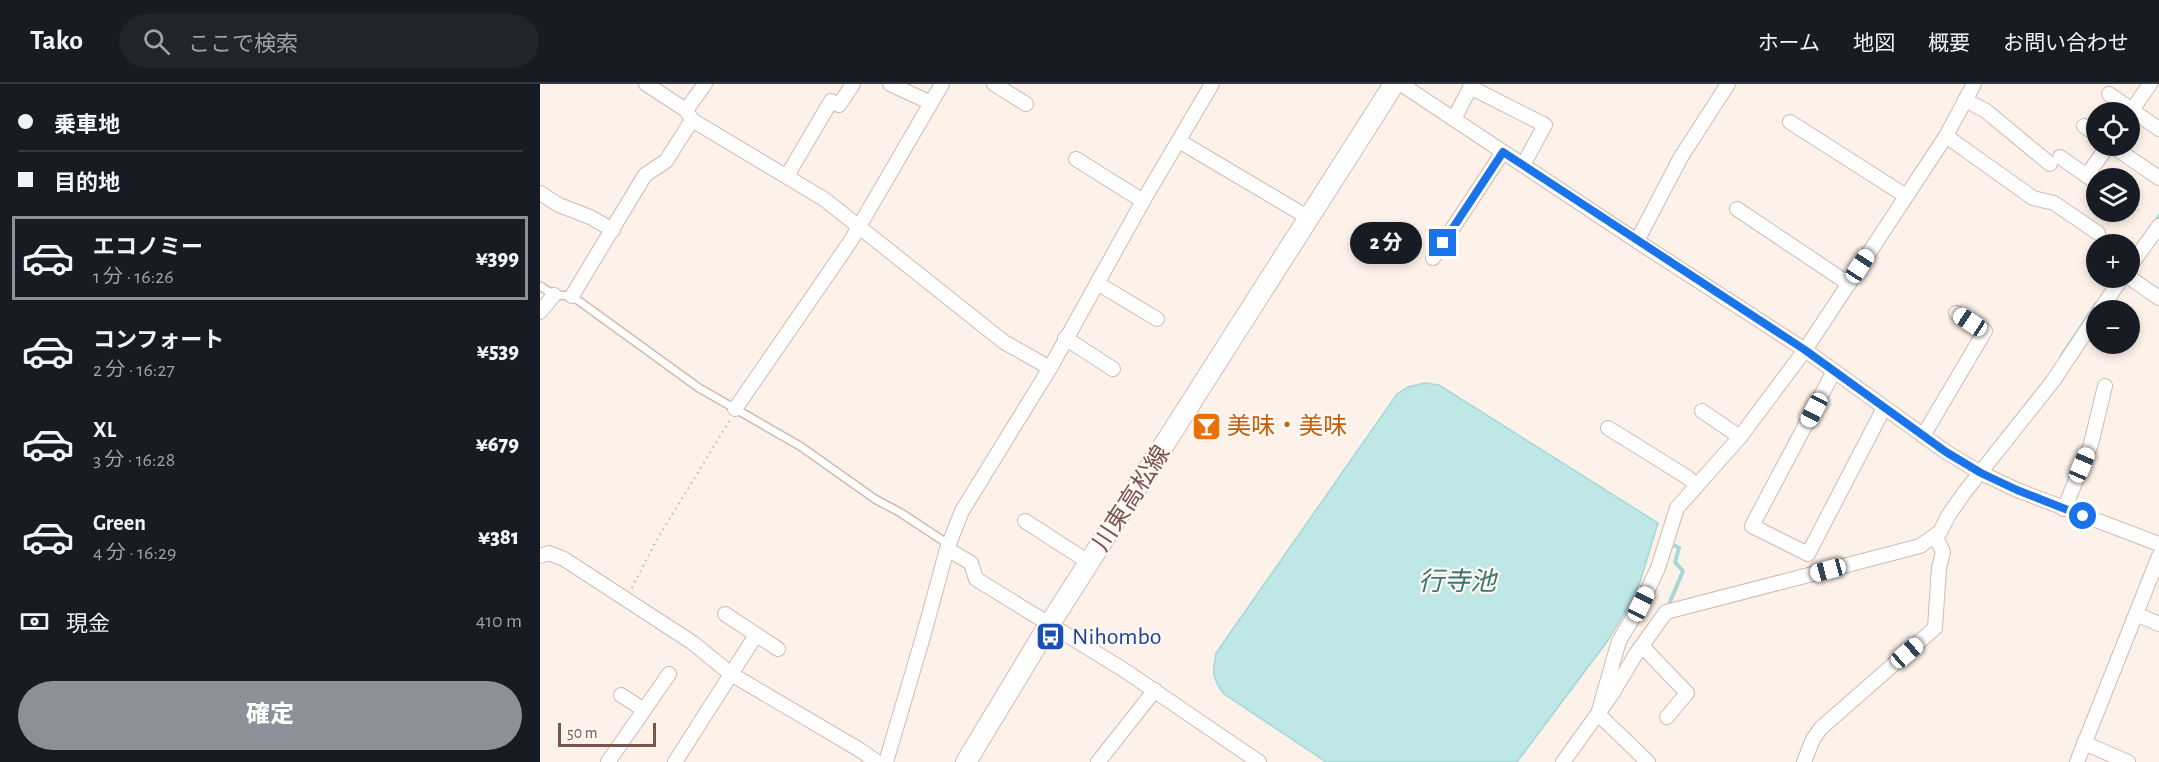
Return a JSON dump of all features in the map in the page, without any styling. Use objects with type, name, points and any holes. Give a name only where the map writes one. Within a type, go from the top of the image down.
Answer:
[{"type":"main road","name":"川東高松線","points":[[966,762],[1049,625],[1394,84]]},
{"type":"street","points":[[646,84],[689,115],[824,199],[1004,342],[1050,368]]},
{"type":"street","points":[[572,296],[645,176],[666,161],[705,84]]},
{"type":"street","points":[[787,176],[831,101],[839,105],[854,84]]},
{"type":"street","points":[[890,84],[931,104]]},
{"type":"street","points":[[735,409],[850,242],[942,84]]},
{"type":"street","points":[[994,84],[1026,104]]},
{"type":"street","points":[[886,762],[947,546],[962,511],[1050,368],[1143,201],[1212,84]]},
{"type":"street","points":[[1401,84],[1805,350],[1923,436],[1981,473],[2064,509],[2159,544]]},
{"type":"street","points":[[1637,241],[1682,157],[1728,84]]},
{"type":"street","points":[[1598,714],[1619,641],[1641,604],[1658,568],[1677,508],[1740,437],[1805,350],[1946,136],[1974,84]]},
{"type":"street","points":[[2138,102],[2150,84]]},
{"type":"street","points":[[1454,119],[1471,86],[1545,125],[1523,165]]},
{"type":"street","points":[[2109,94],[2119,102]]},
{"type":"street","points":[[1965,100],[1986,111],[2055,160],[2086,176]]},
{"type":"street","points":[[2140,117],[2159,129]]},
{"type":"street","points":[[1790,122],[1906,196]]},
{"type":"street","points":[[1946,136],[2033,198],[2054,203],[2098,233]]},
{"type":"street","points":[[1179,141],[1309,218]]},
{"type":"street","points":[[1433,258],[1503,152]]},
{"type":"street","points":[[2127,156],[2159,178]]},
{"type":"street","points":[[1076,159],[1143,201]]},
{"type":"street","points":[[540,193],[559,205],[590,217],[614,230]]},
{"type":"street","points":[[1737,209],[1849,284]]},
{"type":"street","points":[[2140,252],[2159,226]]},
{"type":"street","points":[[1097,283],[1157,319]]},
{"type":"street","points":[[2140,285],[2159,298]]},
{"type":"street","points":[[540,312],[554,295]]},
{"type":"street","points":[[1923,436],[1985,331],[1956,313]]},
{"type":"street","points":[[1563,762],[1666,612],[1920,546],[1936,537],[1964,493],[2053,381],[2086,332]]},
{"type":"street","points":[[1065,338],[1113,369]]},
{"type":"street","points":[[1834,371],[1752,526],[1808,554],[1884,408]]},
{"type":"street","points":[[2064,509],[2091,444],[2105,386]]},
{"type":"street","points":[[1702,411],[1740,437]]},
{"type":"street","points":[[1608,428],[1687,477],[1697,486]]},
{"type":"street","points":[[1025,521],[1090,562]]},
{"type":"street","points":[[1804,762],[1813,739],[1821,728],[1935,628],[1939,568],[1943,552],[1936,537]]},
{"type":"street","points":[[947,546],[971,563],[976,579],[1155,690],[1258,762]]},
{"type":"street","points":[[540,556],[549,553],[564,559],[693,643],[731,674],[877,762]]},
{"type":"street","points":[[2077,762],[2159,556]]},
{"type":"street","points":[[725,614],[778,649]]},
{"type":"street","points":[[2136,614],[2159,624]]},
{"type":"street","points":[[675,762],[756,635]]},
{"type":"street","points":[[1642,646],[1687,693],[1667,717]]},
{"type":"street","points":[[608,762],[669,675]]},
{"type":"street","points":[[1098,762],[1155,690]]},
{"type":"street","points":[[621,695],[644,710]]},
{"type":"street","points":[[1598,714],[1648,762]]},
{"type":"street","points":[[2084,743],[2128,762]]},
{"type":"lane","points":[[540,286],[554,295],[572,296],[699,388],[800,446],[867,494],[947,546]]},
{"type":"path","points":[[626,599],[656,540],[727,428],[735,409]]},
{"type":"water","name":"行寺池","points":[[1425,383],[1439,385],[1658,523],[1639,585],[1623,616],[1606,643],[1517,762],[1326,762],[1224,694],[1214,675],[1216,653],[1397,394],[1408,387]]},
{"type":"waterway","points":[[2061,357],[2086,320]]},
{"type":"waterway","points":[[1670,543],[1679,548],[1675,562],[1683,571],[1670,602]]},
{"type":"place","name":"美味・美味","points":[[1206,426]]},
{"type":"place","name":"Nihombo","points":[[1051,636]]},
{"type":"route","points":[[1443,243],[1503,152],[1805,350],[1946,452],[1981,473],[2017,490],[2083,516]]}]
